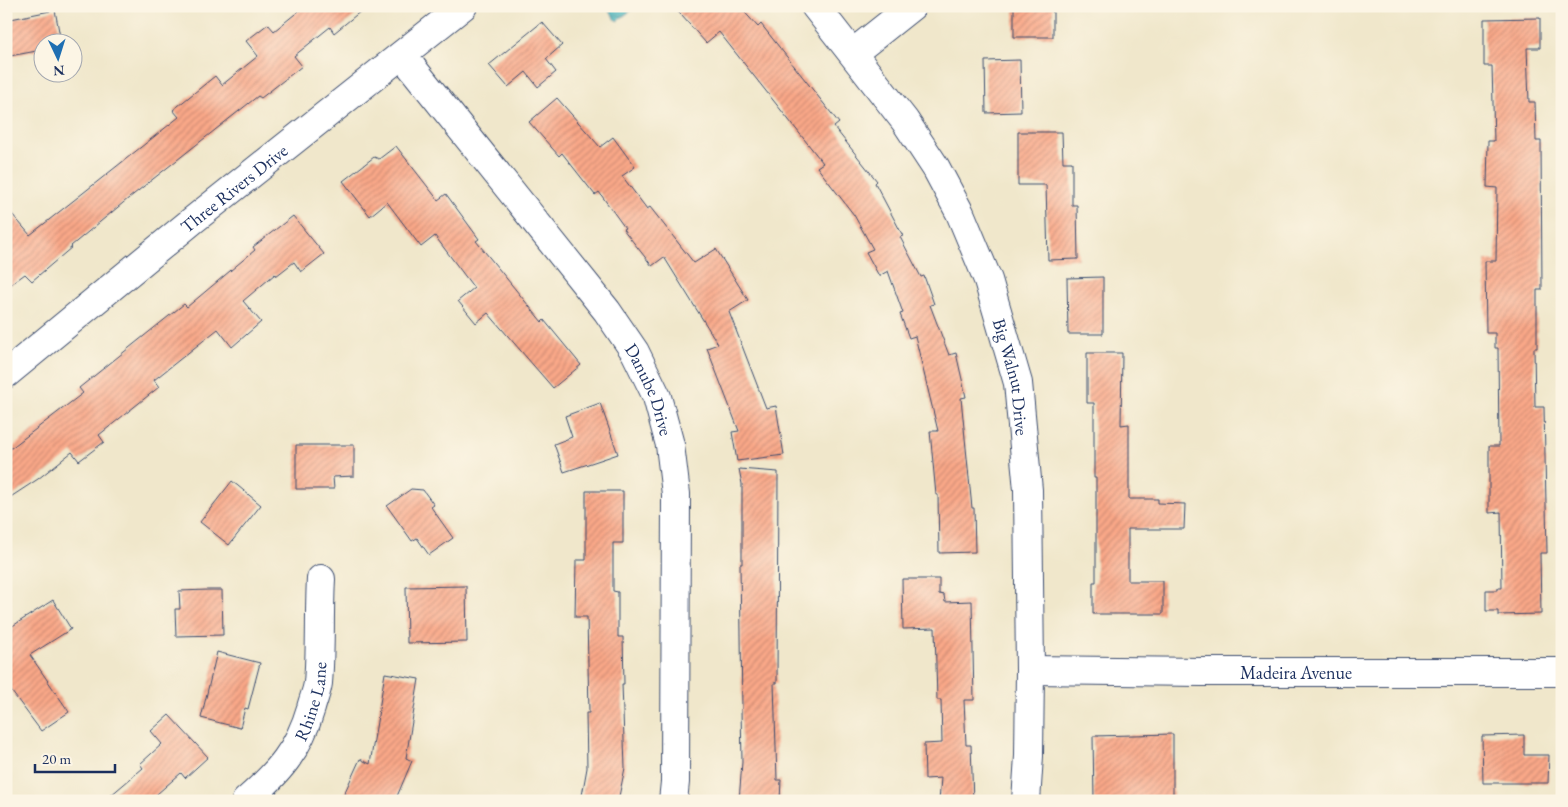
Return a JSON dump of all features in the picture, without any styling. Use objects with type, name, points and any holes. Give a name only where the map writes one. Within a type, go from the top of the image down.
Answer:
[{"type":"street","name":"Three Rivers Drive","points":[[6,374],[57,334],[192,221],[463,6]]},
{"type":"street","name":"Big Walnut Drive","points":[[815,6],[905,121],[936,168],[960,213],[988,280],[1018,383],[1028,490],[1030,670],[1029,756],[1026,801]]},
{"type":"street","points":[[853,53],[912,6]]},
{"type":"street","name":"Danube Drive","points":[[402,55],[607,311],[635,352],[657,397],[670,445],[676,494],[675,772],[673,801]]},
{"type":"street","name":"Rhine Lane","points":[[246,801],[278,771],[290,756],[307,720],[318,684],[320,579]]},
{"type":"street","name":"Madeira Avenue","points":[[1030,670],[1562,672]]},
{"type":"water","points":[[605,6],[637,6],[617,21]]},
{"type":"building","points":[[305,6],[367,6],[334,33],[330,27],[294,56],[302,66],[261,98],[258,96],[129,198],[32,281],[25,274],[6,288],[6,207],[30,235],[179,117],[173,110],[215,76],[222,85],[258,56],[246,41],[268,24],[274,31]]},
{"type":"building","points":[[673,6],[739,6],[758,27],[761,24],[839,123],[834,127],[877,181],[875,183],[903,236],[900,237],[921,277],[924,276],[934,304],[930,305],[949,355],[956,353],[966,397],[961,398],[972,508],[974,508],[975,552],[939,553],[938,495],[936,495],[930,431],[938,431],[915,336],[909,338],[900,314],[903,313],[888,271],[879,276],[866,252],[873,249],[854,215],[817,167],[823,163],[719,32],[706,43]]},
{"type":"building","points":[[1014,6],[1053,6],[1053,37],[1014,37]]},
{"type":"building","points":[[55,10],[59,32],[32,32],[32,52],[10,56],[6,39],[6,20]]},
{"type":"building","points":[[1540,18],[1540,48],[1527,48],[1529,102],[1535,102],[1536,141],[1541,141],[1542,290],[1537,290],[1537,348],[1534,348],[1535,407],[1544,407],[1547,553],[1540,553],[1541,614],[1498,615],[1498,611],[1486,611],[1486,590],[1502,588],[1501,512],[1489,513],[1489,446],[1499,446],[1498,348],[1495,348],[1495,333],[1486,333],[1485,261],[1496,261],[1497,188],[1487,187],[1488,141],[1494,141],[1492,66],[1484,66],[1484,19]]},
{"type":"building","points":[[542,22],[562,45],[546,59],[556,72],[538,87],[526,72],[508,87],[489,65]]},
{"type":"building","points":[[1020,60],[1021,112],[986,113],[985,61]]},
{"type":"building","points":[[557,98],[600,147],[613,137],[635,167],[622,176],[647,209],[650,207],[694,263],[716,249],[748,300],[729,312],[766,408],[776,406],[784,455],[737,461],[732,432],[739,431],[707,348],[718,344],[664,257],[652,266],[623,229],[625,228],[599,192],[595,195],[562,153],[559,156],[529,122]]},
{"type":"building","points":[[1018,132],[1062,132],[1063,162],[1072,162],[1072,205],[1077,205],[1078,259],[1048,260],[1046,185],[1018,185]]},
{"type":"building","points":[[396,146],[438,200],[446,194],[479,239],[476,241],[542,322],[544,320],[581,365],[553,388],[488,313],[476,323],[458,301],[474,288],[435,236],[421,247],[387,202],[370,216],[343,181],[374,157],[379,159]]},
{"type":"building","points":[[293,216],[324,254],[301,272],[294,262],[276,276],[275,274],[243,301],[261,322],[232,347],[218,329],[154,380],[159,387],[99,435],[104,442],[79,461],[72,452],[38,479],[6,500],[6,452],[83,393],[79,388],[184,304],[187,307],[255,250],[253,247]]},
{"type":"building","points":[[1103,277],[1103,334],[1068,334],[1067,278]]},
{"type":"building","points":[[1087,353],[1122,353],[1121,425],[1129,424],[1129,499],[1158,499],[1158,503],[1185,504],[1184,529],[1128,529],[1128,581],[1163,581],[1163,614],[1093,614],[1093,582],[1096,582],[1096,478],[1094,478],[1094,403],[1087,403]]},
{"type":"building","points":[[600,403],[618,454],[564,472],[554,444],[572,437],[565,416]]},
{"type":"building","points":[[296,445],[354,445],[354,476],[333,477],[334,489],[296,489]]},
{"type":"building","points":[[739,469],[778,472],[777,683],[774,683],[777,780],[781,780],[780,801],[739,801],[742,762],[740,564],[742,564],[742,484]]},
{"type":"building","points":[[232,481],[261,505],[229,545],[200,522]]},
{"type":"building","points":[[411,489],[423,490],[434,505],[431,507],[453,538],[429,555],[417,538],[412,541],[387,506]]},
{"type":"building","points":[[586,491],[623,491],[623,543],[613,543],[613,591],[618,592],[618,637],[623,637],[624,684],[622,684],[625,768],[618,801],[581,801],[587,768],[586,713],[589,713],[587,617],[575,617],[576,560],[586,560]]},
{"type":"building","points":[[902,579],[939,579],[939,594],[944,595],[945,602],[972,601],[974,700],[964,700],[966,745],[971,745],[973,801],[939,801],[941,778],[925,779],[924,744],[942,743],[941,700],[937,700],[935,628],[903,629]]},
{"type":"building","points":[[466,586],[467,642],[407,643],[406,587]]},
{"type":"building","points":[[222,590],[223,635],[176,636],[175,609],[180,609],[179,591]]},
{"type":"building","points":[[53,600],[71,629],[30,655],[69,712],[41,731],[6,684],[6,620],[11,627]]},
{"type":"building","points":[[217,652],[260,663],[248,709],[245,708],[240,728],[201,718]]},
{"type":"building","points":[[385,673],[419,679],[406,758],[412,761],[395,801],[359,801],[344,794],[360,759],[370,764]]},
{"type":"building","points":[[169,715],[208,757],[185,778],[181,773],[149,801],[104,801],[143,768],[140,764],[162,744],[151,731]]},
{"type":"building","points":[[1173,734],[1173,801],[1094,801],[1093,736]]},
{"type":"building","points":[[1524,735],[1524,755],[1549,755],[1548,783],[1483,783],[1482,736]]}]
